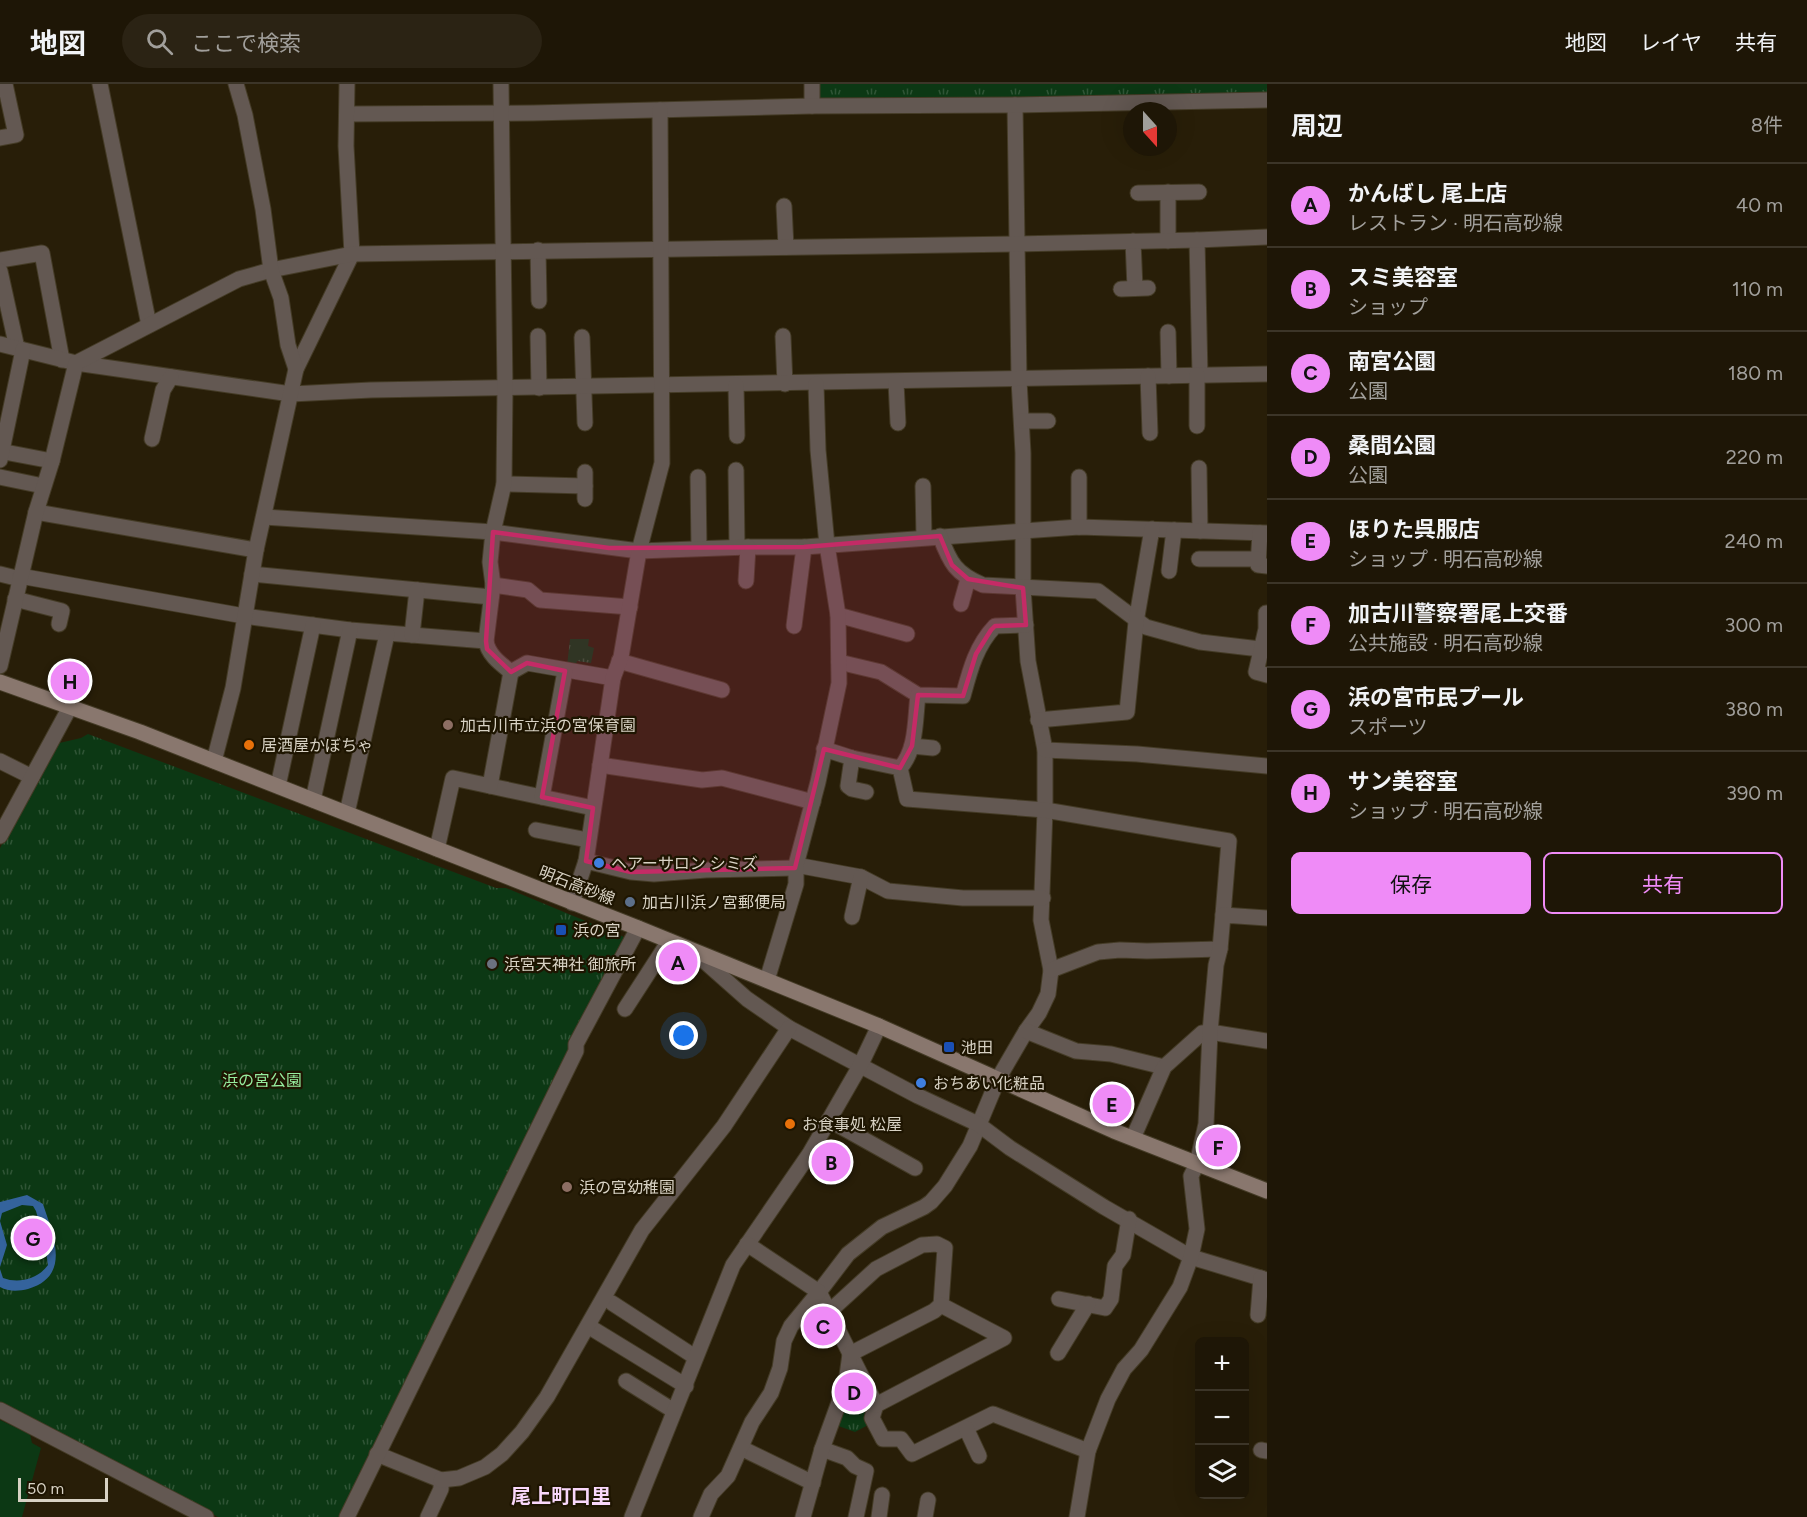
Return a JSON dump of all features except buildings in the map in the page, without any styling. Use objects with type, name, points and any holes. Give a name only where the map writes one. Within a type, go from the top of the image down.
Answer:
[{"type":"main road","name":"明石高砂線","points":[[0,682],[214,761],[638,928],[879,1026],[1133,1138],[1267,1191]]},
{"type":"street","points":[[0,138],[16,135],[5,84]]},
{"type":"street","points":[[99,84],[149,325]]},
{"type":"street","points":[[236,84],[245,115],[263,209],[271,270],[281,298],[288,345],[296,369]]},
{"type":"street","points":[[214,761],[233,688],[256,550],[296,369],[352,254],[346,147],[347,84]]},
{"type":"street","points":[[501,84],[504,484],[493,532],[490,562],[492,591],[486,641],[487,649],[499,663],[511,672]]},
{"type":"street","points":[[812,84],[812,106]]},
{"type":"street","points":[[1177,105],[1267,100]]},
{"type":"street","points":[[701,1517],[711,1494],[728,1476],[752,1422],[771,1393],[780,1368],[784,1341],[791,1326],[848,1254],[882,1227],[931,1202],[958,1167],[998,1079],[1039,1013],[1048,994],[1051,970],[1041,920],[1046,810],[1045,750],[1028,661],[1023,588],[1015,105]]},
{"type":"street","points":[[348,114],[501,114],[812,106],[1123,107]]},
{"type":"street","points":[[572,903],[586,861],[613,678],[619,662],[640,547],[662,463],[660,110]]},
{"type":"street","points":[[1168,192],[1168,241]]},
{"type":"street","points":[[1138,193],[1199,192]]},
{"type":"street","points":[[784,206],[786,247]]},
{"type":"street","points":[[69,361],[149,325],[239,279],[271,270],[352,254],[1016,244],[1267,237]]},
{"type":"street","points":[[1197,240],[1199,375],[1197,426]]},
{"type":"street","points":[[1133,241],[1135,288]]},
{"type":"street","points":[[538,250],[539,301]]},
{"type":"street","points":[[0,261],[42,253],[69,361],[52,460],[36,512],[0,666]]},
{"type":"street","points":[[0,271],[20,349],[1,454],[52,460]]},
{"type":"street","points":[[1168,332],[1169,376]]},
{"type":"street","points":[[538,336],[539,388]]},
{"type":"street","points":[[783,336],[785,384]]},
{"type":"street","points":[[582,337],[585,423]]},
{"type":"street","points":[[0,344],[69,361],[291,394],[1267,374]]},
{"type":"street","points":[[1148,376],[1150,434]]},
{"type":"street","points":[[157,434],[163,390],[171,377]]},
{"type":"street","points":[[896,382],[898,423]]},
{"type":"street","points":[[767,980],[796,884],[796,867],[839,684],[838,615],[827,545],[818,450],[816,384]]},
{"type":"street","points":[[736,385],[738,436]]},
{"type":"street","points":[[1022,421],[1048,421]]},
{"type":"street","points":[[1199,468],[1200,531]]},
{"type":"street","points":[[736,470],[740,545],[746,581]]},
{"type":"street","points":[[0,477],[43,486]]},
{"type":"street","points":[[698,477],[699,545]]},
{"type":"street","points":[[1079,477],[1079,527]]},
{"type":"street","points":[[504,484],[585,486]]},
{"type":"street","points":[[923,486],[928,535],[951,565],[968,579],[983,585],[1098,591],[1136,622],[1146,627],[1200,642],[1260,649]]},
{"type":"street","points":[[36,512],[256,550]]},
{"type":"street","points":[[264,517],[493,532],[640,547],[699,545],[804,547],[928,535],[1079,527],[1263,533],[1263,562],[1199,559]]},
{"type":"street","points":[[1038,720],[1127,712],[1136,622],[1152,529]]},
{"type":"street","points":[[1169,571],[1174,530]]},
{"type":"street","points":[[799,618],[804,547]]},
{"type":"street","points":[[0,574],[313,625],[387,634],[486,641]]},
{"type":"street","points":[[252,574],[417,590],[528,590],[540,600],[630,606]]},
{"type":"street","points":[[961,604],[968,579]]},
{"type":"street","points":[[412,635],[417,590]]},
{"type":"street","points":[[15,599],[62,611],[58,624]]},
{"type":"street","points":[[1266,613],[1266,629],[1256,672],[1267,675]]},
{"type":"street","points":[[838,615],[908,634]]},
{"type":"street","points":[[278,786],[313,625]]},
{"type":"street","points":[[839,662],[881,672],[918,695],[963,696],[976,654],[990,630],[995,626],[1026,625]]},
{"type":"street","points":[[313,800],[350,630]]},
{"type":"street","points":[[347,813],[387,634]]},
{"type":"street","points":[[619,662],[722,690]]},
{"type":"street","points":[[511,672],[527,663],[613,678]]},
{"type":"street","points":[[542,797],[565,671]]},
{"type":"street","points":[[490,786],[511,672]]},
{"type":"street","points":[[900,768],[907,761],[912,746],[918,695]]},
{"type":"street","points":[[0,836],[70,707]]},
{"type":"street","points":[[912,746],[933,748]]},
{"type":"street","points":[[824,749],[852,758],[900,768]]},
{"type":"street","points":[[1045,750],[1137,754],[1267,766]]},
{"type":"street","points":[[852,758],[847,778],[848,786],[866,792]]},
{"type":"street","points":[[0,761],[32,777]]},
{"type":"street","points":[[600,765],[702,780],[722,778],[813,802]]},
{"type":"street","points":[[900,768],[907,799],[1046,810],[1229,841],[1210,1032],[1206,1124],[1197,1164],[1191,1176],[1197,1229],[1191,1257],[1180,1287],[1141,1350],[1124,1369],[1108,1399],[1088,1450],[1077,1517]]},
{"type":"street","points":[[437,849],[453,778],[593,808]]},
{"type":"street","points":[[536,830],[588,840]]},
{"type":"street","points":[[586,861],[631,872],[654,874],[796,867],[861,877],[888,891],[963,898],[1043,898]]},
{"type":"street","points":[[852,917],[861,877]]},
{"type":"street","points":[[1223,915],[1267,918]]},
{"type":"street","points":[[347,1517],[548,1110],[576,1051],[576,1044],[638,928]]},
{"type":"street","points":[[625,1009],[669,941]]},
{"type":"street","points":[[1051,970],[1098,952],[1220,949]]},
{"type":"street","points":[[693,951],[747,999],[789,1028],[918,1096],[978,1124],[1010,1148],[1104,1207],[1191,1257],[1264,1279],[1258,1315]]},
{"type":"street","points":[[632,1517],[733,1265],[810,1153],[860,1066],[879,1026]]},
{"type":"street","points":[[377,1454],[441,1480],[459,1478],[472,1473],[485,1467],[502,1454],[540,1409],[642,1230],[724,1126],[789,1028]]},
{"type":"street","points":[[1026,1031],[1076,1051],[1111,1054],[1164,1067]]},
{"type":"street","points":[[1133,1138],[1164,1067],[1202,1034],[1210,1032],[1267,1041]]},
{"type":"street","points":[[829,1120],[915,1168]]},
{"type":"street","points":[[1059,1299],[1105,1308],[1111,1299],[1115,1266],[1123,1255],[1129,1220]]},
{"type":"street","points":[[747,1244],[819,1292],[876,1405],[872,1418],[883,1439],[901,1439],[912,1454],[993,1414],[1088,1450]]},
{"type":"street","points":[[830,1311],[876,1269],[922,1245],[937,1244],[945,1248],[941,1305],[934,1311],[850,1354]]},
{"type":"street","points":[[612,1304],[695,1357]]},
{"type":"street","points":[[1066,1347],[1088,1304]]},
{"type":"street","points":[[876,1405],[1004,1338],[941,1305]]},
{"type":"street","points":[[588,1326],[686,1386]]},
{"type":"street","points":[[803,1517],[822,1449],[846,1383],[850,1354]]},
{"type":"street","points":[[626,1382],[674,1411]]},
{"type":"street","points":[[0,1410],[206,1517]]},
{"type":"street","points":[[966,1428],[980,1456]]},
{"type":"street","points":[[741,1448],[813,1483]]},
{"type":"street","points":[[822,1449],[847,1458],[855,1466],[866,1471],[856,1517]]},
{"type":"street","points":[[428,1517],[441,1489],[441,1480]]},
{"type":"street","points":[[879,1517],[882,1495]]},
{"type":"street","points":[[925,1517],[928,1500]]},
{"type":"highlighted area","points":[[493,532],[609,548],[804,547],[940,536],[952,565],[968,579],[1023,588],[1026,625],[995,626],[991,630],[976,654],[963,696],[918,695],[912,746],[900,768],[824,749],[795,868],[631,872],[586,861],[593,808],[542,797],[565,671],[527,663],[511,672],[487,649],[486,641]]},
{"type":"green space","points":[[816,84],[1267,84],[1267,93],[816,104]]},
{"type":"green space","points":[[570,639],[589,639],[588,646],[594,648],[591,663],[577,661],[575,667],[567,666]]},
{"type":"green space","name":"浜の宮公園","points":[[88,734],[496,888],[506,888],[624,937],[571,1037],[570,1053],[339,1517],[218,1517],[0,1405],[0,848],[55,744]]},
{"type":"green space","points":[[854,1376],[870,1407],[870,1424],[855,1432],[833,1424]]},
{"type":"green space","points":[[0,1420],[30,1434],[32,1443],[41,1448],[22,1517],[0,1517]]},
{"type":"water","points":[[27,1195],[43,1204],[56,1253],[55,1265],[50,1275],[42,1283],[21,1290],[0,1287],[0,1269],[3,1278],[22,1280],[34,1277],[48,1265],[45,1245],[33,1206],[22,1205],[2,1213],[0,1221],[0,1202]]},
{"type":"water","points":[[0,1221],[7,1245],[0,1267]]},
{"type":"place","name":"サン美容室","points":[[70,681]]},
{"type":"place","name":"加古川市立浜の宮保育園","points":[[448,725]]},
{"type":"place","name":"居酒屋かぼちゃ","points":[[249,745]]},
{"type":"place","name":"ヘアーサロン シミズ","points":[[599,863]]},
{"type":"place","name":"加古川浜ノ宮郵便局","points":[[630,902]]},
{"type":"place","name":"浜の宮","points":[[561,930]]},
{"type":"place","name":"かんばし 尾上店","points":[[678,962]]},
{"type":"place","name":"浜宮天神社 御旅所","points":[[492,964]]},
{"type":"place","name":"池田","points":[[949,1047]]},
{"type":"place","name":"おちあい化粧品","points":[[921,1083]]},
{"type":"place","name":"ほりた呉服店","points":[[1112,1104]]},
{"type":"place","name":"お食事処 松屋","points":[[790,1124]]},
{"type":"place","name":"加古川警察署尾上交番","points":[[1218,1147]]},
{"type":"place","name":"スミ美容室","points":[[831,1162]]},
{"type":"place","name":"浜の宮幼稚園","points":[[567,1187]]},
{"type":"place","name":"浜の宮市民プール","points":[[33,1238]]},
{"type":"place","name":"南宮公園","points":[[823,1326]]},
{"type":"place","name":"桑間公園","points":[[854,1392]]},
{"type":"district","name":"尾上町口里","points":[[561,1496]]}]
